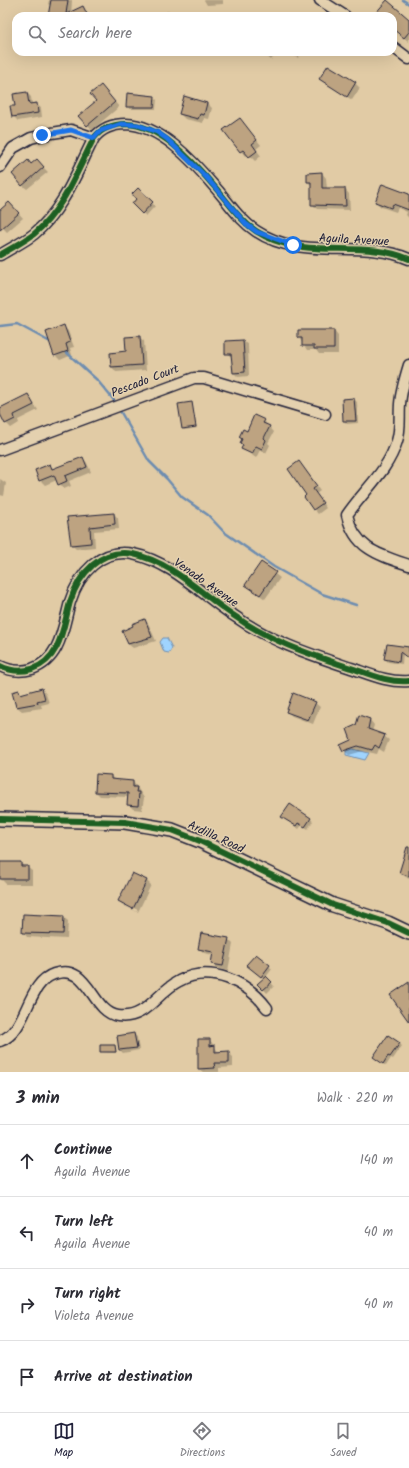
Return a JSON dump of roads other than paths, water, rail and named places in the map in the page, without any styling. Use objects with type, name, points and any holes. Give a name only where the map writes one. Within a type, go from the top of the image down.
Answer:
[{"type":"street","points":[[320,0],[339,12]]},
{"type":"street","points":[[397,50],[409,59]]},
{"type":"street","name":"Aguila Avenue","points":[[94,138],[100,131],[121,124],[138,125],[157,132],[167,139],[206,177],[246,224],[257,232],[273,239],[309,249],[385,251],[409,259]]},
{"type":"street","points":[[0,167],[13,148],[31,138],[52,132],[71,130],[94,138],[65,197],[53,214],[34,234],[0,255]]},
{"type":"street","points":[[409,365],[404,380],[400,405],[400,427],[394,450],[382,472],[347,515],[350,529],[363,546],[380,556],[409,565]]},
{"type":"street","name":"Pescado Court","points":[[0,450],[194,378],[204,378],[325,414]]},
{"type":"street","name":"Venado Avenue","points":[[0,666],[14,671],[28,670],[37,667],[46,661],[53,653],[62,635],[70,601],[86,570],[92,564],[107,556],[128,553],[159,564],[177,574],[231,615],[276,641],[300,652],[398,682],[409,680]]},
{"type":"street","name":"Ardilla Road","points":[[0,820],[125,822],[172,830],[200,841],[333,905],[409,933]]},
{"type":"street","points":[[0,1041],[12,1033],[39,986],[47,978],[58,973],[71,973],[78,978],[108,1012],[115,1016],[135,1015],[156,1001],[177,981],[200,974],[220,977],[242,984],[256,995],[267,1008]]},
{"type":"water","points":[[163,638],[167,638],[172,648],[169,653],[164,652],[160,642]]},
{"type":"water","points":[[353,749],[369,753],[365,760],[346,755],[346,751]]},
{"type":"waterway","points":[[403,0],[409,4]]},
{"type":"waterway","points":[[0,326],[17,324],[52,343]]},
{"type":"waterway","points":[[65,351],[97,380],[117,404]]},
{"type":"waterway","points":[[119,409],[149,461],[182,497],[208,515],[224,532],[274,567],[322,594],[356,605]]}]
